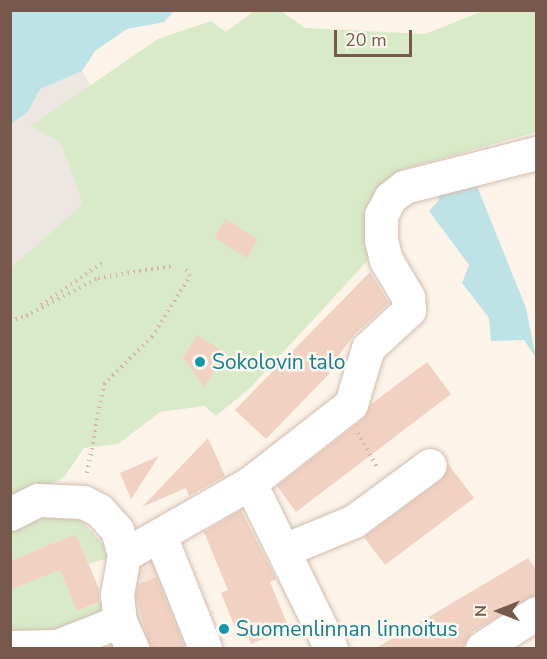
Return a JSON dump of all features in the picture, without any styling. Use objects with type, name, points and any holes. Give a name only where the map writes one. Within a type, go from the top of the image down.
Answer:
[{"type":"lane","points":[[124,555],[161,538],[250,483],[351,404],[368,348],[409,310],[408,297],[386,260],[381,240],[381,215],[390,198],[404,187],[537,153]]},
{"type":"lane","points":[[284,550],[354,520],[430,465]]},
{"type":"lane","points":[[250,483],[331,648]]},
{"type":"lane","points":[[10,514],[38,500],[83,502],[99,510],[117,530],[124,555],[117,594],[126,634],[57,646],[10,647]]},
{"type":"lane","points":[[161,538],[205,648]]},
{"type":"lane","points":[[482,648],[537,613]]},
{"type":"path","points":[[26,316],[102,263]]},
{"type":"path","points":[[10,321],[26,316],[98,278],[171,266]]},
{"type":"path","points":[[83,502],[99,399],[115,368],[137,355],[152,337],[190,276],[185,268]]},
{"type":"path","points":[[343,411],[376,462],[384,499]]},
{"type":"shaded area","points":[[82,71],[161,206],[11,313],[11,124],[28,112],[40,89]]},
{"type":"shaded area","points":[[152,551],[192,648],[62,648],[126,625],[127,563]]},
{"type":"green space","points":[[254,11],[281,11],[305,28],[425,34],[483,11],[536,11],[536,132],[398,171],[380,193],[369,259],[251,387],[216,416],[204,406],[160,412],[118,444],[84,448],[64,477],[11,507],[11,268],[83,204],[61,143],[31,126],[158,39],[211,21],[226,32]]},
{"type":"green space","points":[[48,513],[81,520],[114,556],[89,564],[76,534],[11,561],[11,525]]},
{"type":"green space","points":[[60,570],[77,611],[103,601],[110,617],[76,633],[11,638],[10,590]]},
{"type":"water","points":[[11,10],[174,11],[164,22],[127,29],[95,51],[82,71],[40,89],[28,112],[11,124]]},
{"type":"water","points":[[473,176],[526,308],[536,358],[524,340],[491,341],[489,318],[462,283],[469,265],[429,211],[439,200],[437,194]]},
{"type":"building","points":[[225,219],[258,239],[247,258],[215,238]]},
{"type":"building","points":[[370,272],[389,303],[355,334],[327,370],[330,373],[266,439],[235,410]]},
{"type":"building","name":"Sokolovin talo","points":[[197,335],[226,353],[204,387],[183,358]]},
{"type":"building","points":[[427,362],[451,394],[296,512],[277,486],[363,419],[371,404]]},
{"type":"building","points":[[208,438],[225,476],[189,496],[186,488],[142,507]]},
{"type":"building","points":[[159,456],[131,499],[120,473]]},
{"type":"building","points":[[448,464],[474,498],[385,565],[364,537],[441,480]]},
{"type":"building","points":[[241,510],[276,579],[270,582],[289,628],[251,644],[245,629],[237,632],[221,593],[228,590],[204,532]]},
{"type":"building","points":[[76,534],[99,589],[99,602],[77,611],[60,570],[10,590],[10,561]]},
{"type":"building","points":[[528,558],[537,571],[537,595],[472,632],[463,648],[376,648]]},
{"type":"building","points":[[156,577],[185,648],[150,648],[136,595],[138,585]]},
{"type":"place","name":"Sokolovin talo","points":[[200,362]]},
{"type":"place","name":"Suomenlinnan linnoitus","points":[[224,629]]}]
